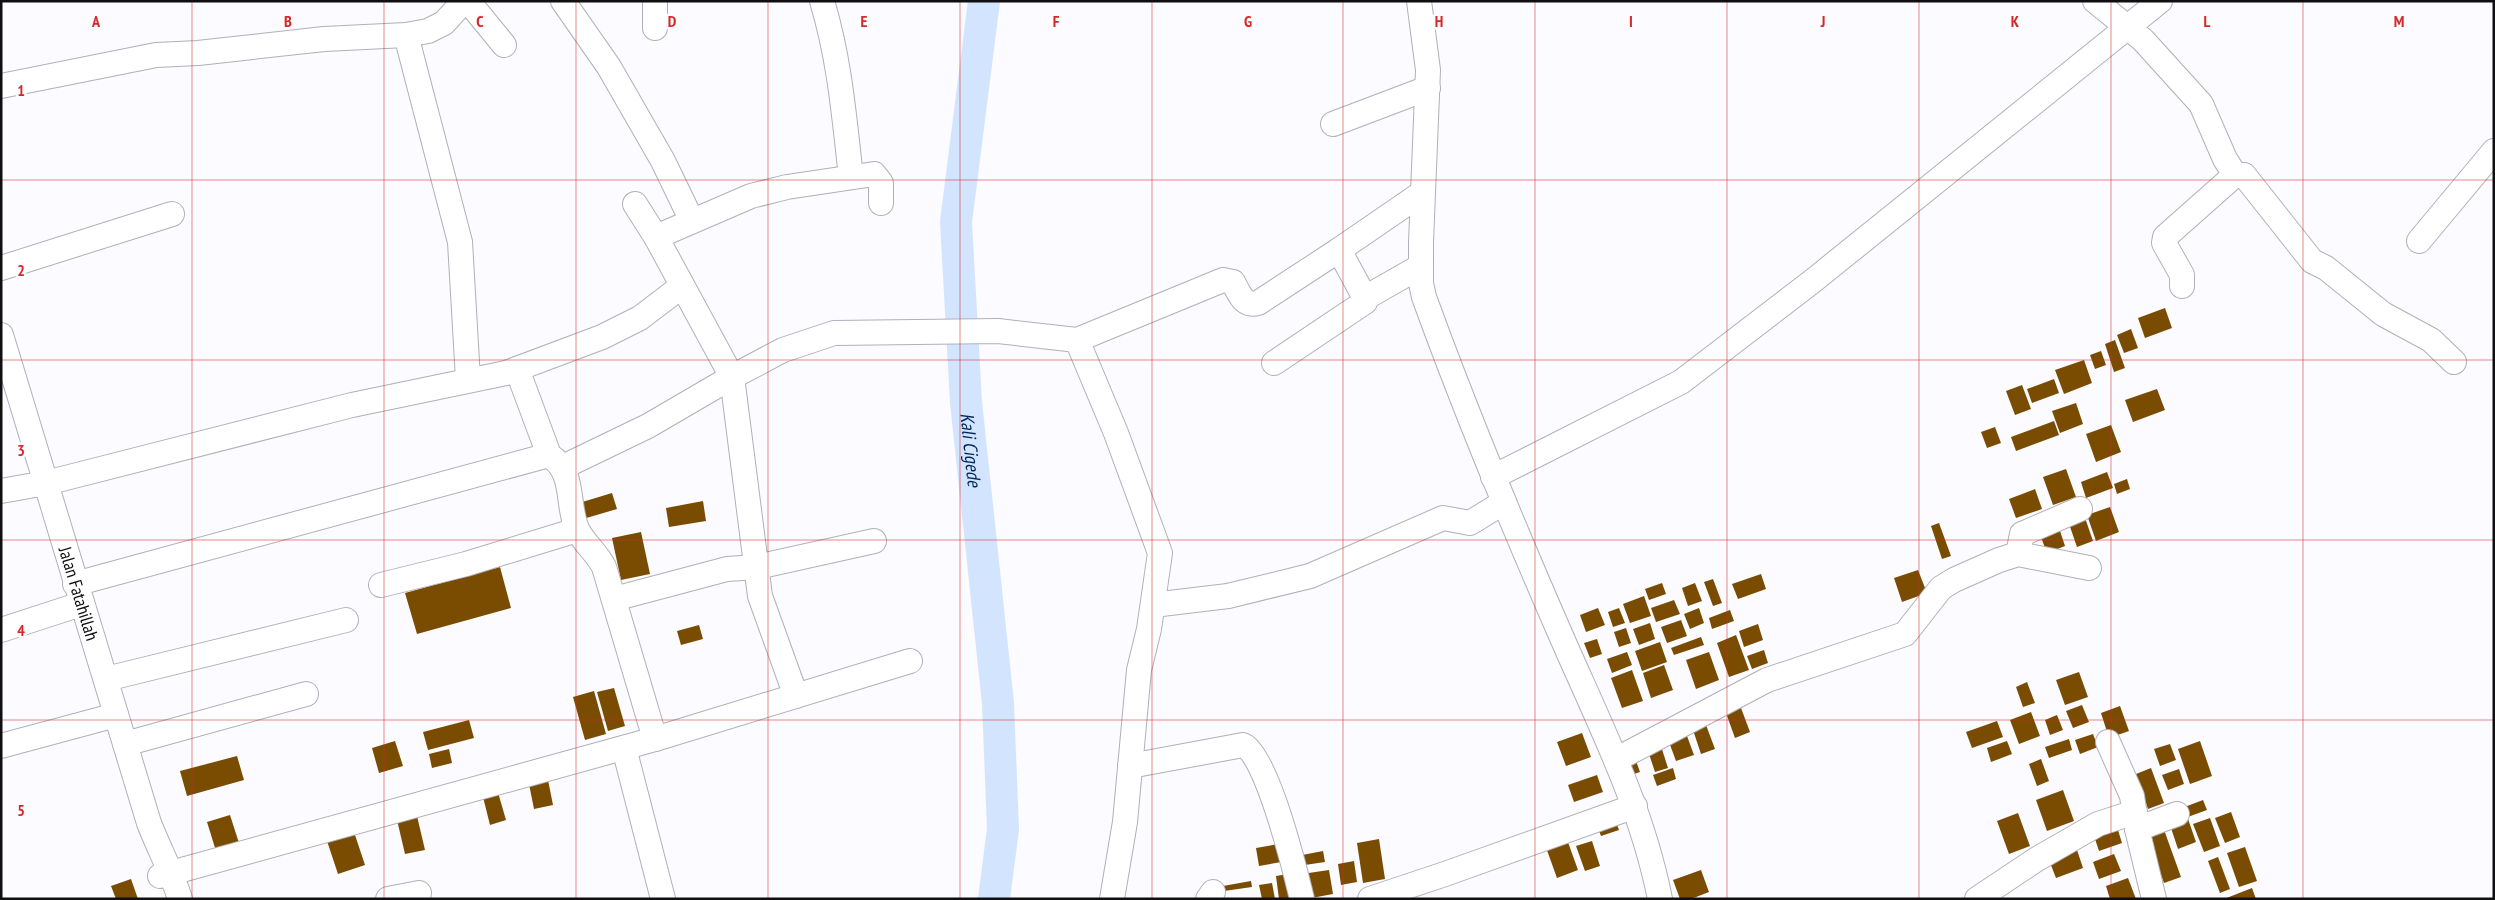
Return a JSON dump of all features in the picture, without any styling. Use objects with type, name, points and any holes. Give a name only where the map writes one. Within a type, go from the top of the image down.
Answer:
[{"type":"street","points":[[1,86],[162,54],[198,53],[324,38],[406,35],[437,28],[466,1],[504,45]]},
{"type":"street","points":[[563,1],[609,67],[663,161],[692,220]]},
{"type":"street","points":[[655,1],[655,28]]},
{"type":"street","points":[[822,1],[835,48],[842,86],[852,177]]},
{"type":"street","points":[[1419,1],[1428,88],[1422,193],[1421,283],[1424,297],[1493,477],[1636,806],[1654,868],[1660,899]]},
{"type":"street","points":[[2095,1],[2157,53],[2201,104],[2225,158],[2235,175]]},
{"type":"street","points":[[1493,477],[1682,382],[1814,280],[2160,1]]},
{"type":"street","points":[[406,35],[460,242],[468,379]]},
{"type":"street","points":[[1333,124],[1428,88]]},
{"type":"street","points":[[2419,240],[2494,151]]},
{"type":"street","points":[[656,237],[750,196],[786,187],[852,177],[874,174],[878,176],[881,183],[881,203]]},
{"type":"street","points":[[2182,286],[2182,275],[2164,244],[2165,237],[2235,175],[2244,175],[2312,261],[2326,268],[2383,314],[2431,340],[2454,362]]},
{"type":"street","points":[[1,630],[78,594],[556,461],[648,426],[732,376],[783,350],[834,333],[998,331],[1077,340],[1223,280],[1233,282],[1246,303],[1251,305],[1258,303],[1422,193]]},
{"type":"street","points":[[635,204],[656,237],[732,376],[763,608],[774,631],[796,696]]},
{"type":"street","points":[[1,268],[172,214]]},
{"type":"street","points":[[1339,250],[1365,298]]},
{"type":"street","points":[[1274,363],[1362,306],[1365,298],[1421,266]]},
{"type":"street","points":[[1,491],[46,483],[352,405],[442,387],[468,379],[516,369],[602,337],[640,318],[682,286]]},
{"type":"street","points":[[1077,340],[1158,544],[1160,561],[1140,670],[1125,822],[1112,899]]},
{"type":"street","name":"Jalan Fatahillah","points":[[3,348],[46,483],[78,594],[160,850],[166,883],[180,899]]},
{"type":"street","points":[[516,369],[556,461],[568,480],[577,530],[597,554],[604,567],[655,739]]},
{"type":"street","points":[[1153,605],[1228,596],[1300,578],[1443,518],[1466,524],[1472,522],[1504,502]]},
{"type":"street","points":[[2018,554],[2019,540],[2022,534],[2080,509]]},
{"type":"street","points":[[382,585],[466,564],[577,530]]},
{"type":"street","points":[[614,599],[719,571],[757,567],[874,541]]},
{"type":"street","points":[[1617,759],[1767,680],[1905,634],[1941,588],[1954,580],[2018,554],[2089,568]]},
{"type":"street","points":[[106,679],[346,620]]},
{"type":"street","points":[[166,883],[655,739],[910,661]]},
{"type":"street","points":[[125,744],[306,694]]},
{"type":"street","points":[[1,746],[116,715]]},
{"type":"street","points":[[2108,742],[2127,781],[2154,899]]},
{"type":"street","points":[[1130,766],[1243,745],[1249,747],[1256,758],[1281,818],[1302,899]]},
{"type":"street","points":[[624,748],[663,899]]},
{"type":"street","points":[[1370,899],[1636,806]]},
{"type":"street","points":[[1977,899],[2037,859],[2098,824],[2136,821],[2177,814]]},
{"type":"street","points":[[391,898],[419,893]]},
{"type":"building","points":[[2165,308],[2172,328],[2145,338],[2138,318]]},
{"type":"building","points":[[2131,329],[2138,348],[2124,353],[2117,335]]},
{"type":"building","points":[[2115,340],[2125,368],[2114,372],[2105,344]]},
{"type":"building","points":[[2101,351],[2106,365],[2095,369],[2090,355]]},
{"type":"building","points":[[2084,360],[2092,383],[2064,394],[2055,370]]},
{"type":"building","points":[[2054,379],[2059,393],[2032,403],[2027,389]]},
{"type":"building","points":[[2022,385],[2031,409],[2015,415],[2006,391]]},
{"type":"building","points":[[2157,389],[2165,410],[2133,422],[2125,400]]},
{"type":"building","points":[[2076,403],[2083,424],[2060,433],[2052,411]]},
{"type":"building","points":[[2054,421],[2059,435],[2016,451],[2011,437]]},
{"type":"building","points":[[2111,425],[2121,452],[2096,462],[2086,434]]},
{"type":"building","points":[[1995,427],[2001,443],[1987,448],[1981,432]]},
{"type":"building","points":[[2066,469],[2076,497],[2053,505],[2043,477]]},
{"type":"building","points":[[2107,472],[2113,488],[2086,498],[2081,482]]},
{"type":"building","points":[[2127,479],[2130,489],[2117,494],[2114,484]]},
{"type":"building","points":[[2035,489],[2042,509],[2016,518],[2009,499]]},
{"type":"building","points":[[612,493],[617,509],[583,519],[579,503]]},
{"type":"building","points":[[703,501],[706,521],[669,527],[666,508]]},
{"type":"building","points":[[2110,507],[2119,532],[2096,541],[2087,515]]},
{"type":"building","points":[[2083,512],[2093,541],[2077,547],[2067,518]]},
{"type":"building","points":[[1939,523],[1951,556],[1942,559],[1931,526]]},
{"type":"building","points":[[2058,525],[2065,546],[2047,553],[2039,532]]},
{"type":"building","points":[[641,532],[650,574],[621,580],[612,538]]},
{"type":"building","points":[[500,567],[511,608],[417,634],[405,593]]},
{"type":"building","points":[[1918,570],[1927,593],[1902,602],[1894,578]]},
{"type":"building","points":[[1761,574],[1766,589],[1738,599],[1732,584]]},
{"type":"building","points":[[1713,579],[1722,603],[1713,606],[1704,582]]},
{"type":"building","points":[[1662,583],[1666,594],[1649,600],[1645,589]]},
{"type":"building","points":[[1695,583],[1702,601],[1688,606],[1682,588]]},
{"type":"building","points":[[1644,596],[1651,616],[1630,623],[1623,604]]},
{"type":"building","points":[[1674,600],[1680,614],[1656,622],[1651,608]]},
{"type":"building","points":[[1598,608],[1605,625],[1586,632],[1580,615]]},
{"type":"building","points":[[1619,608],[1625,623],[1613,627],[1608,612]]},
{"type":"building","points":[[1699,608],[1704,623],[1690,629],[1684,614]]},
{"type":"building","points":[[1730,610],[1734,621],[1712,629],[1709,618]]},
{"type":"building","points":[[1681,620],[1687,636],[1667,643],[1661,627]]},
{"type":"building","points":[[1650,623],[1655,639],[1639,645],[1633,629]]},
{"type":"building","points":[[1758,624],[1763,640],[1744,647],[1739,631]]},
{"type":"building","points":[[699,625],[703,639],[681,645],[677,631]]},
{"type":"building","points":[[1626,628],[1631,643],[1619,647],[1614,632]]},
{"type":"building","points":[[1736,635],[1749,670],[1729,677],[1717,643]]},
{"type":"building","points":[[1701,637],[1704,645],[1674,655],[1671,648]]},
{"type":"building","points":[[1597,639],[1602,654],[1590,658],[1584,643]]},
{"type":"building","points":[[1660,642],[1667,662],[1642,671],[1635,651]]},
{"type":"building","points":[[1764,650],[1768,663],[1752,669],[1747,656]]},
{"type":"building","points":[[1627,652],[1632,665],[1612,673],[1607,659]]},
{"type":"building","points":[[1709,652],[1719,680],[1696,689],[1686,660]]},
{"type":"building","points":[[1664,665],[1673,690],[1651,698],[1643,673]]},
{"type":"building","points":[[1632,670],[1643,701],[1622,708],[1611,678]]},
{"type":"building","points":[[2079,672],[2088,697],[2065,705],[2056,680]]},
{"type":"building","points":[[2027,682],[2035,703],[2023,707],[2016,687]]},
{"type":"building","points":[[614,688],[625,726],[608,731],[597,692]]},
{"type":"building","points":[[594,691],[606,734],[585,740],[573,697]]},
{"type":"building","points":[[2082,705],[2089,722],[2073,728],[2066,711]]},
{"type":"building","points":[[2120,706],[2129,731],[2109,738],[2101,713]]},
{"type":"building","points":[[1741,708],[1750,732],[1735,738],[1726,713]]},
{"type":"building","points":[[2031,712],[2040,736],[2019,744],[2010,720]]},
{"type":"building","points":[[2057,715],[2063,730],[2050,735],[2045,720]]},
{"type":"building","points":[[469,720],[474,738],[428,750],[423,732]]},
{"type":"building","points":[[1997,721],[2003,737],[1972,748],[1966,732]]},
{"type":"building","points":[[1706,725],[1715,749],[1701,754],[1693,730]]},
{"type":"building","points":[[1582,733],[1591,757],[1566,766],[1557,742]]},
{"type":"building","points":[[2093,734],[2098,747],[2080,754],[2075,740]]},
{"type":"building","points":[[1687,736],[1694,755],[1676,761],[1669,742]]},
{"type":"building","points":[[2069,739],[2072,750],[2049,758],[2045,747]]},
{"type":"building","points":[[395,741],[403,766],[379,773],[372,748]]},
{"type":"building","points":[[2007,741],[2012,754],[1991,762],[1987,748]]},
{"type":"building","points":[[2200,741],[2212,776],[2190,784],[2178,749]]},
{"type":"building","points":[[1660,743],[1668,768],[1655,772],[1647,748]]},
{"type":"building","points":[[2170,744],[2176,760],[2160,766],[2154,749]]},
{"type":"building","points":[[449,749],[452,763],[432,768],[429,754]]},
{"type":"building","points":[[1634,755],[1640,772],[1631,775],[1625,759]]},
{"type":"building","points":[[237,756],[244,780],[187,796],[180,771]]},
{"type":"building","points":[[2041,759],[2049,781],[2037,786],[2029,764]]},
{"type":"building","points":[[1673,768],[1676,779],[1657,786],[1653,775]]},
{"type":"building","points":[[2151,768],[2164,803],[2148,809],[2136,774]]},
{"type":"building","points":[[2179,769],[2184,784],[2168,790],[2162,775]]},
{"type":"building","points":[[1597,775],[1603,792],[1574,802],[1568,785]]},
{"type":"building","points":[[548,780],[553,805],[534,809],[529,784]]},
{"type":"building","points":[[497,789],[506,820],[490,825],[482,793]]},
{"type":"building","points":[[2063,790],[2074,821],[2047,831],[2036,800]]},
{"type":"building","points":[[2203,800],[2207,810],[2185,818],[2182,808]]},
{"type":"building","points":[[2231,812],[2240,837],[2225,843],[2215,818]]},
{"type":"building","points":[[2018,813],[2030,846],[2009,854],[1997,821]]},
{"type":"building","points":[[230,815],[239,843],[216,851],[207,822]]},
{"type":"building","points":[[417,816],[425,850],[405,854],[397,820]]},
{"type":"building","points":[[1614,817],[1619,830],[1601,836],[1596,823]]},
{"type":"building","points":[[2210,818],[2220,846],[2204,852],[2193,824]]},
{"type":"building","points":[[2188,819],[2196,842],[2178,849],[2170,825]]},
{"type":"building","points":[[2117,827],[2122,843],[2099,851],[2094,836]]},
{"type":"building","points":[[2163,827],[2181,877],[2164,883],[2146,833]]},
{"type":"building","points":[[354,832],[365,865],[338,874],[327,841]]},
{"type":"building","points":[[1565,834],[1578,870],[1557,878],[1544,842]]},
{"type":"building","points":[[1379,839],[1385,879],[1363,883],[1357,843]]},
{"type":"building","points":[[1592,841],[1600,866],[1585,871],[1576,846]]},
{"type":"building","points":[[1284,843],[1287,861],[1259,866],[1256,848]]},
{"type":"building","points":[[2245,847],[2257,881],[2239,887],[2227,853]]},
{"type":"building","points":[[2077,850],[2083,868],[2056,878],[2049,860]]},
{"type":"building","points":[[1323,851],[1325,862],[1298,866],[1297,856]]},
{"type":"building","points":[[2114,854],[2121,871],[2099,879],[2093,862]]},
{"type":"building","points":[[2218,857],[2230,889],[2220,893],[2208,861]]},
{"type":"building","points":[[1354,861],[1357,882],[1341,885],[1338,864]]},
{"type":"building","points":[[1329,870],[1333,894],[1306,899],[1302,874]]},
{"type":"building","points":[[1701,870],[1709,892],[1691,899],[1680,899],[1673,880]]},
{"type":"building","points":[[1294,873],[1298,899],[1279,899],[1276,876]]},
{"type":"building","points":[[2128,878],[2136,899],[2110,899],[2106,886]]},
{"type":"building","points":[[131,879],[138,899],[116,899],[111,886]]},
{"type":"building","points":[[1251,881],[1252,887],[1224,891],[1223,886]]},
{"type":"building","points":[[1272,883],[1275,899],[1262,899],[1259,885]]},
{"type":"building","points":[[2252,888],[2256,899],[2224,899]]},
{"type":"waterway","name":"Kali Cigede","points":[[984,1],[956,222],[966,402],[998,703],[1003,829],[994,899]]}]
